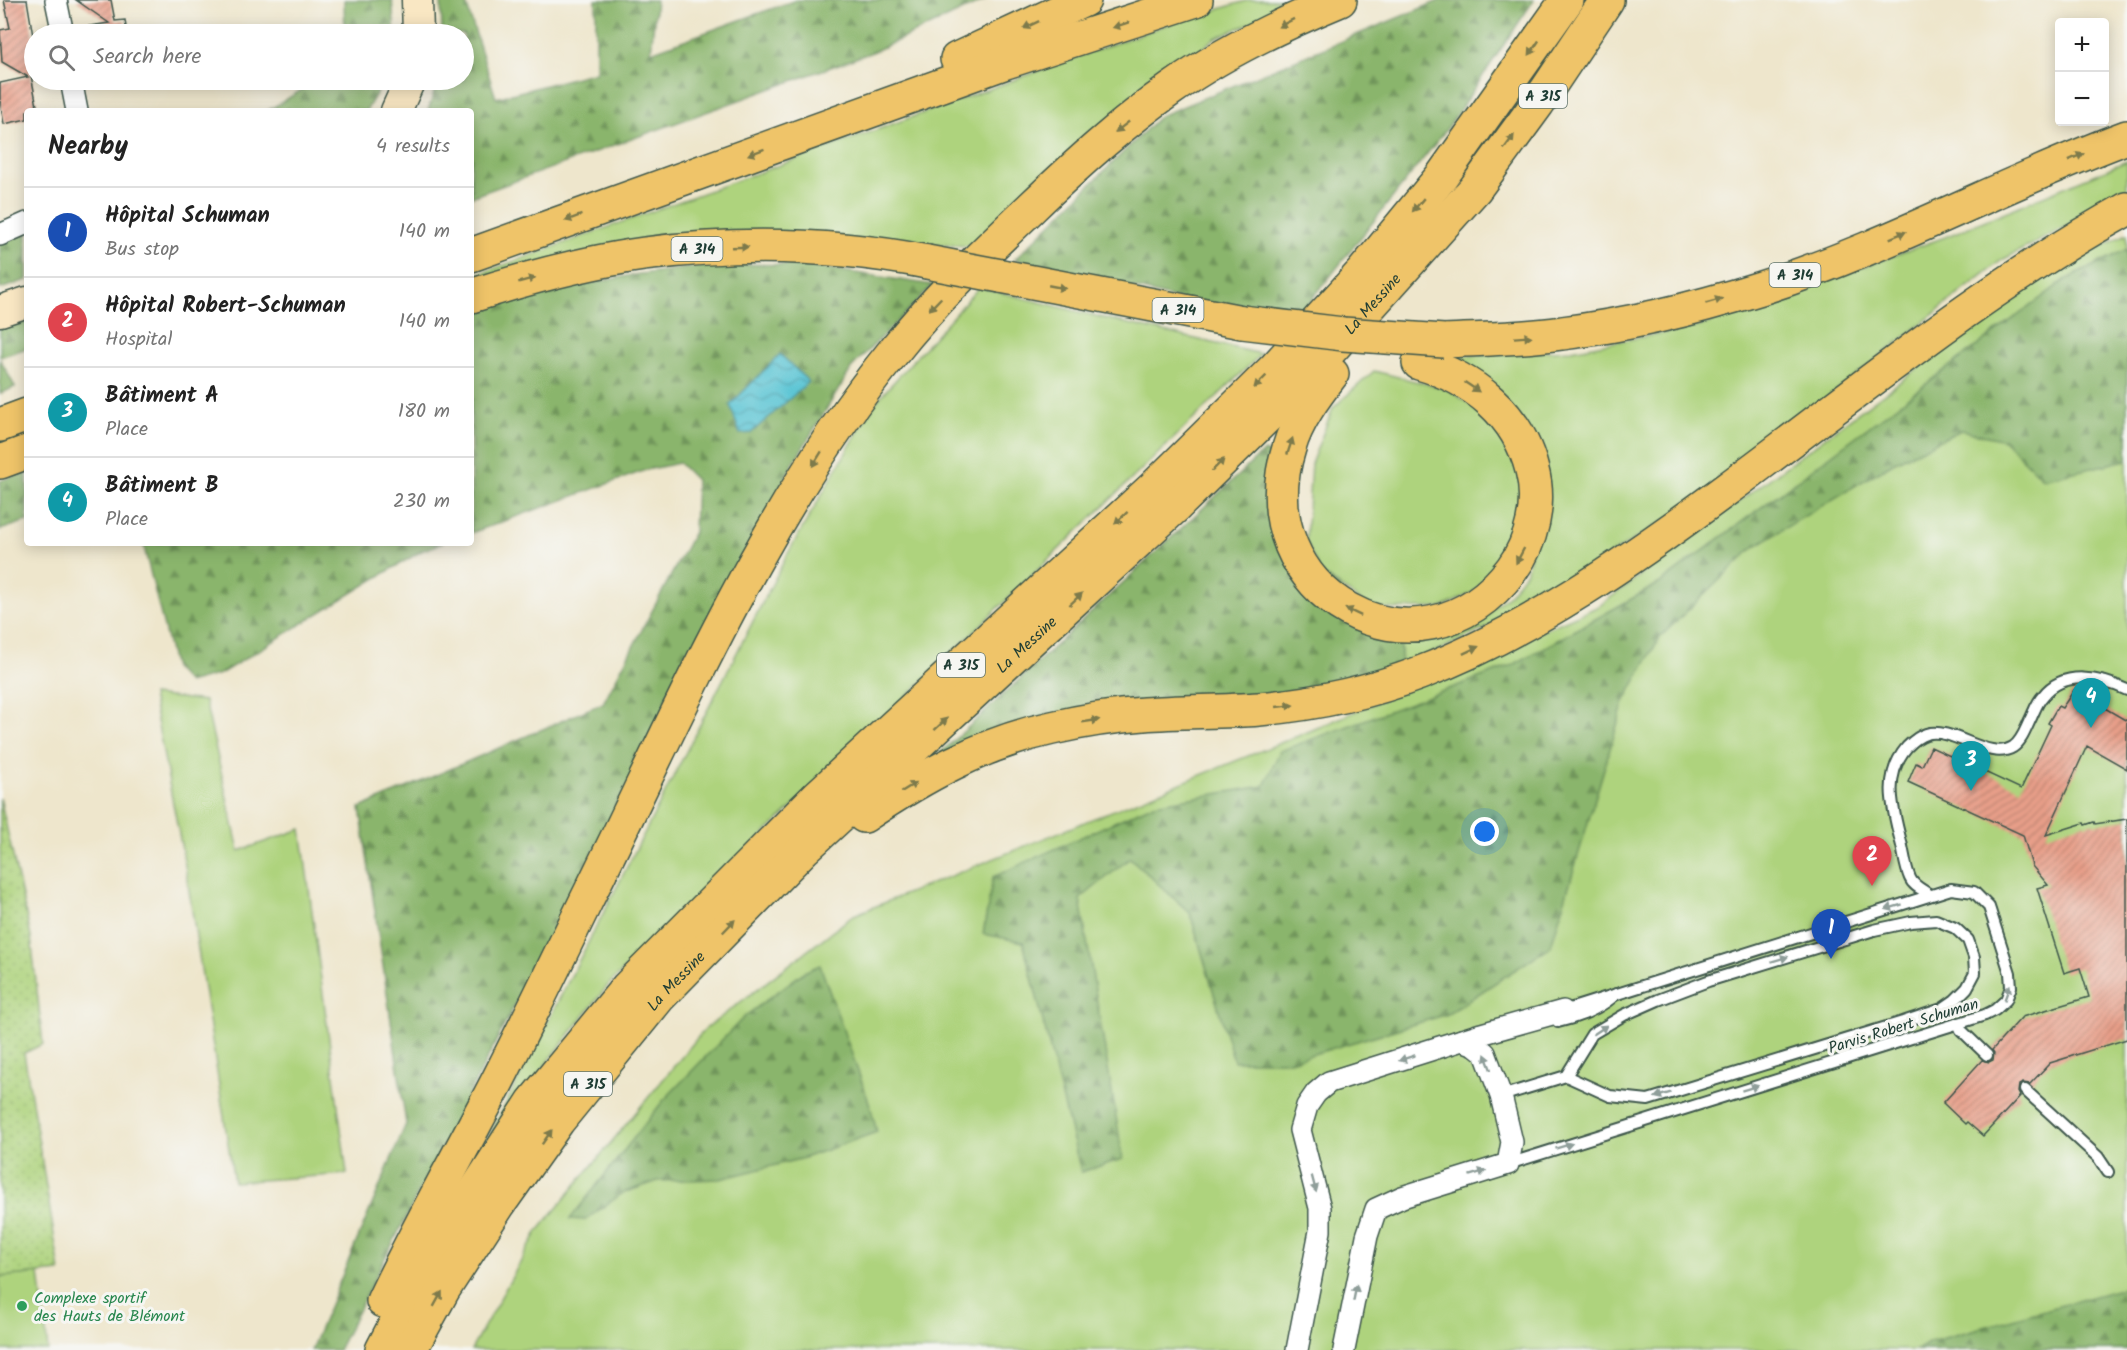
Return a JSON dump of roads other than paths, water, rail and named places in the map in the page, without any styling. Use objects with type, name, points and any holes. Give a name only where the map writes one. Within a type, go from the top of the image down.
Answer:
[{"type":"highway","points":[[812,132],[860,99],[933,69],[1084,0]]},
{"type":"highway","points":[[474,254],[1006,62],[1196,0]]},
{"type":"highway","points":[[361,1350],[400,1265],[500,1076],[697,674],[749,574],[831,435],[860,395],[893,351],[971,266],[1065,175],[1117,130],[1173,87],[1232,51],[1340,0]]},
{"type":"highway","name":"La Messine","points":[[382,1350],[420,1277],[533,1102],[627,988],[818,796],[1152,489],[1276,367],[1362,273],[1443,176],[1567,0]]},
{"type":"highway","name":"La Messine","points":[[410,1350],[443,1290],[499,1204],[558,1121],[659,997],[805,848],[1185,498],[1297,387],[1475,189],[1538,103],[1607,0]]},
{"type":"highway","name":"A 314","points":[[474,295],[600,262],[644,254],[705,248],[785,247],[854,250],[927,262],[1114,298],[1237,327],[1444,341],[1561,334],[1699,306],[1762,288],[1906,232],[2127,136]]},
{"type":"highway","points":[[1237,327],[1393,357],[1432,366],[1482,393],[1516,429],[1529,457],[1536,497],[1532,523],[1516,564],[1491,594],[1458,615],[1438,622],[1393,625],[1372,620],[1335,602],[1319,590],[1305,572],[1288,539],[1283,508],[1283,473],[1288,448],[1296,429],[1320,389],[1475,189]]},
{"type":"highway","points":[[805,848],[855,823],[931,773],[969,754],[1048,728],[1142,714],[1256,709],[1312,703],[1367,690],[1420,673],[1497,638],[1576,593],[1665,535],[1937,330],[2059,248],[2127,209]]},
{"type":"highway","points":[[0,425],[24,415]]},
{"type":"highway","points":[[0,462],[24,453]]},
{"type":"street","points":[[56,0],[61,24]]},
{"type":"street","points":[[417,0],[418,24]]},
{"type":"street","points":[[73,90],[76,108]]},
{"type":"street","points":[[397,108],[405,90]]},
{"type":"street","points":[[0,235],[24,224]]},
{"type":"street","points":[[0,311],[24,303]]},
{"type":"street","points":[[1297,1350],[1320,1231],[1320,1208],[1300,1130],[1307,1106],[1316,1093],[1329,1082],[1563,1011]]},
{"type":"street","points":[[1344,1350],[1366,1236],[1376,1209],[1402,1197],[1508,1164],[1512,1142],[1501,1096],[1485,1053],[1475,1045],[1462,1040]]},
{"type":"lane","points":[[1930,895],[1910,879],[1892,802],[1890,785],[1895,768],[1901,754],[1912,742],[1924,734],[1941,732],[1991,750],[2003,750],[2014,747],[2021,738],[2042,696],[2060,682],[2090,678],[2127,690]]},
{"type":"lane","name":"Parvis Robert Schuman","points":[[1508,1164],[1959,1023],[1995,1010],[2006,1000],[2011,987],[2010,973],[1989,907],[1974,892],[1951,889],[1563,1011]]},
{"type":"lane","name":"Parvis Robert Schuman","points":[[1936,920],[1955,928],[1968,940],[1974,957],[1975,973],[1967,988],[1942,1009],[1648,1100],[1610,1096],[1566,1076],[1592,1034],[1624,1015],[1708,981],[1840,940],[1911,922],[1936,920]]},
{"type":"lane","name":"Parvis Robert Schuman","points":[[1522,1023],[1548,1024],[1572,1018],[1604,1005],[1618,992]]},
{"type":"lane","points":[[1959,1023],[1961,1030],[1987,1055]]},
{"type":"lane","points":[[1501,1096],[1566,1076]]},
{"type":"lane","points":[[2025,1090],[2098,1157],[2108,1172]]},
{"type":"water","points":[[780,354],[809,382],[751,433],[740,434],[730,405]]},
{"type":"place","name":"Bâtiment B","points":[[2091,728]]},
{"type":"place","name":"Bâtiment A","points":[[1971,791]]},
{"type":"place","name":"Hôpital Robert-Schuman","points":[[1872,886]]},
{"type":"place","name":"Hôpital Schuman","points":[[1831,959]]},
{"type":"place","name":"Complexe sportif des Hauts de Blémont","points":[[22,1306]]}]
